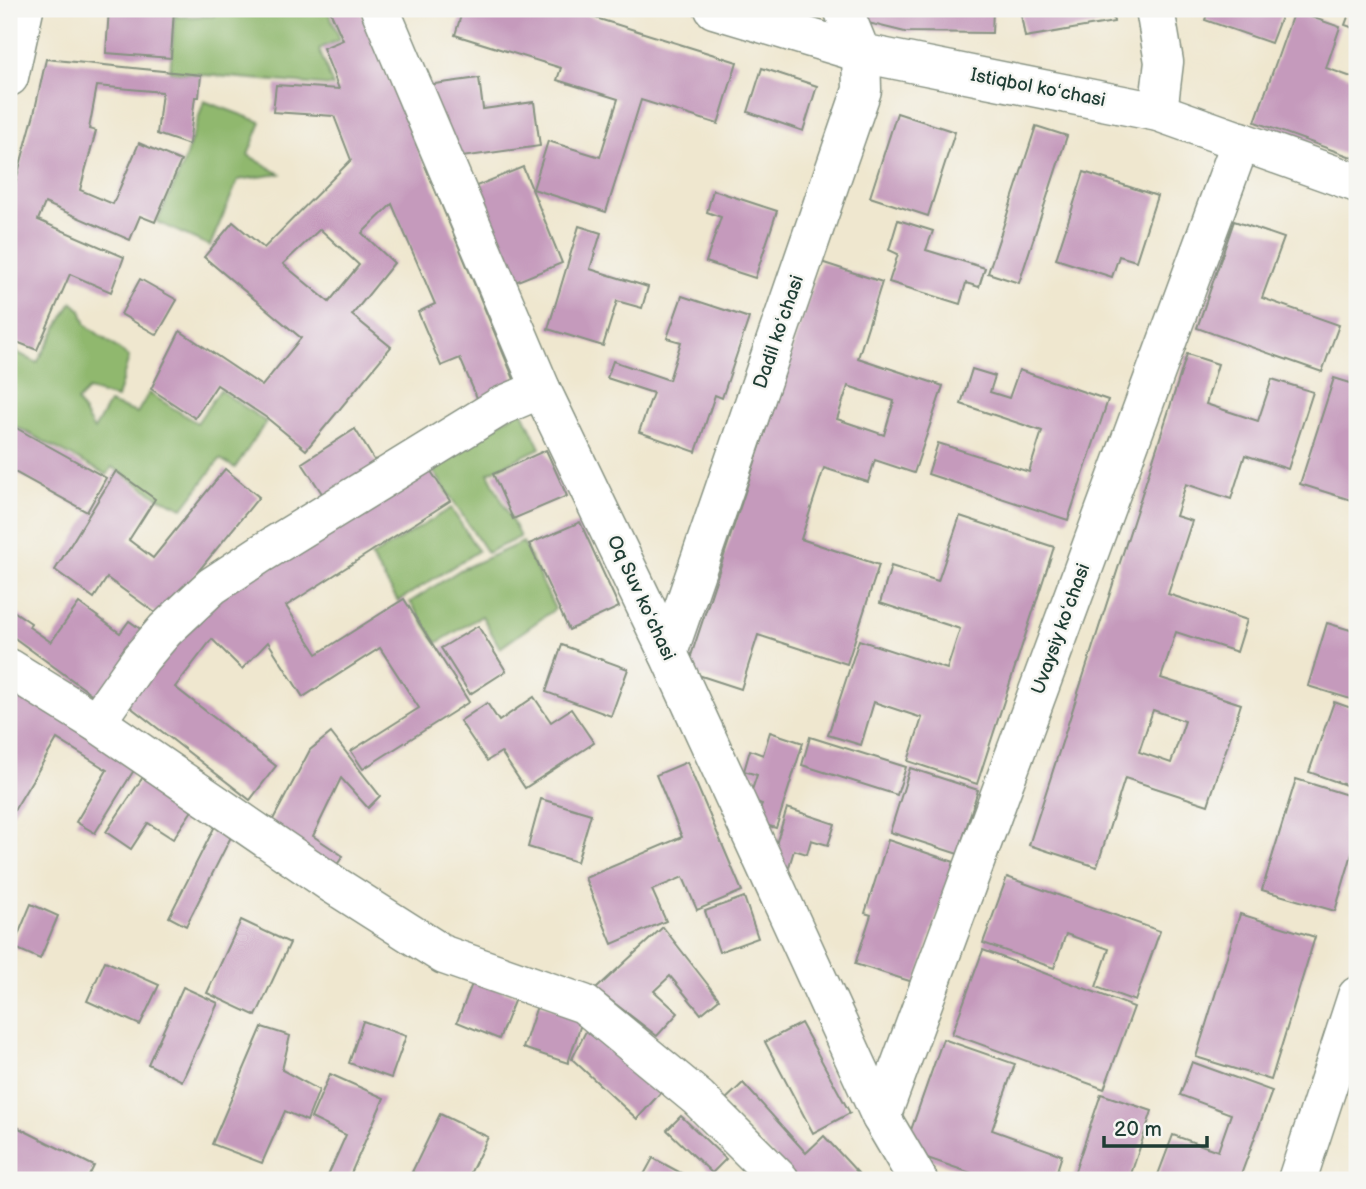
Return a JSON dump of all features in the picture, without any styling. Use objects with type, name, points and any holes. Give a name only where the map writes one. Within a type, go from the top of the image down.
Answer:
[{"type":"street","points":[[9,77],[24,9]]},
{"type":"street","name":"Oq Suv koʻchasi","points":[[380,9],[541,389],[668,653],[881,1117],[918,1180]]},
{"type":"street","name":"Istiqbol koʻchasi","points":[[714,9],[861,53],[1158,112],[1357,183]]},
{"type":"street","name":"Dadil koʻchasi","points":[[668,653],[863,90],[861,53],[843,9]]},
{"type":"street","points":[[1155,9],[1164,62],[1158,112]]},
{"type":"street","name":"Uvaysiy koʻchasi","points":[[881,1117],[1241,141]]},
{"type":"street","points":[[96,722],[141,658],[165,630],[212,586],[501,406],[541,389]]},
{"type":"street","points":[[9,668],[96,722],[334,885],[444,955],[584,1004],[698,1098],[780,1180]]},
{"type":"street","points":[[1297,1180],[1357,996]]},
{"type":"green space","points":[[175,9],[177,17],[214,16],[214,9],[327,9],[340,39],[319,49],[333,86],[170,72]]},
{"type":"green space","points":[[204,101],[261,122],[248,155],[280,174],[238,180],[210,246],[157,222],[182,168]]},
{"type":"green space","points":[[72,302],[81,310],[86,325],[129,357],[117,398],[88,390],[77,401],[94,430],[109,403],[137,413],[149,393],[197,423],[220,390],[266,422],[235,468],[220,459],[183,508],[158,497],[112,467],[107,475],[9,423],[9,348],[37,363]]},
{"type":"green space","points":[[522,410],[540,448],[488,473],[520,537],[487,553],[429,464]]},
{"type":"green space","points":[[451,508],[478,551],[398,601],[371,557]]},
{"type":"green space","points":[[523,542],[555,609],[500,648],[482,616],[437,643],[410,602],[460,570]]},
{"type":"building","points":[[109,9],[174,9],[171,58],[106,53]]},
{"type":"building","points":[[177,9],[209,9],[210,14],[177,14]]},
{"type":"building","points":[[329,9],[360,9],[518,389],[480,405],[460,358],[441,366],[418,312],[435,304],[392,204],[362,233],[394,263],[352,315],[391,347],[306,450],[267,418],[217,385],[195,418],[151,389],[180,331],[262,386],[301,338],[204,257],[233,222],[264,248],[351,160],[334,116],[273,112],[276,85],[339,89],[323,48],[343,40]],"holes":[[[320,229],[359,265],[329,302],[283,264]]]},
{"type":"building","points":[[463,9],[567,9],[737,62],[718,124],[641,100],[606,212],[533,189],[548,141],[600,157],[618,99],[557,80],[561,68],[455,35]]},
{"type":"building","points":[[863,9],[993,9],[992,33],[905,32],[868,23]]},
{"type":"building","points":[[1020,9],[1112,9],[1114,22],[1025,37]]},
{"type":"building","points":[[1209,9],[1284,9],[1271,43],[1205,20]]},
{"type":"building","points":[[1351,9],[1357,9],[1357,29],[1345,25]]},
{"type":"building","points":[[1294,11],[1340,27],[1326,68],[1357,79],[1357,159],[1255,122]]},
{"type":"building","points":[[46,59],[201,75],[199,97],[195,97],[189,145],[157,134],[162,92],[97,86],[89,129],[96,131],[80,190],[113,204],[139,143],[181,161],[155,222],[140,216],[130,240],[45,203],[38,220],[124,257],[111,292],[70,274],[37,350],[9,339],[9,206]]},
{"type":"building","points":[[762,68],[817,86],[803,131],[748,112]]},
{"type":"building","points":[[479,78],[483,109],[534,102],[540,146],[455,158],[427,85]]},
{"type":"building","points":[[897,113],[955,132],[928,216],[870,197]]},
{"type":"building","points":[[1036,126],[1067,136],[1019,283],[988,273]]},
{"type":"building","points":[[523,167],[562,263],[508,285],[469,189]]},
{"type":"building","points":[[1084,172],[1157,196],[1136,261],[1119,256],[1112,277],[1056,259]]},
{"type":"building","points":[[713,190],[777,211],[755,278],[706,262],[721,217],[707,212]]},
{"type":"building","points":[[898,220],[933,231],[926,250],[985,268],[979,287],[966,283],[960,304],[889,282],[898,254],[889,250]]},
{"type":"building","points":[[1234,221],[1284,238],[1262,298],[1339,325],[1322,372],[1197,328]]},
{"type":"building","points":[[579,226],[601,233],[590,269],[648,287],[642,308],[617,301],[603,346],[548,329]]},
{"type":"building","points":[[821,262],[882,282],[858,358],[943,386],[914,473],[875,460],[868,482],[824,468],[801,539],[879,565],[847,664],[758,635],[741,689],[686,671]],"holes":[[[848,386],[894,401],[884,435],[837,419]]]},
{"type":"building","points":[[140,279],[177,300],[157,335],[121,314]]},
{"type":"building","points":[[682,296],[749,318],[722,398],[715,395],[696,452],[639,432],[653,393],[607,378],[613,361],[669,380],[681,342],[667,338]]},
{"type":"building","points":[[1187,354],[1218,364],[1206,404],[1258,421],[1272,379],[1313,392],[1288,469],[1245,455],[1231,499],[1186,484],[1176,516],[1192,521],[1168,594],[1247,620],[1237,652],[1176,632],[1161,678],[1241,704],[1208,805],[1125,778],[1097,867],[1029,845]],"holes":[[[1153,710],[1185,721],[1171,763],[1139,752]]]},
{"type":"building","points":[[972,369],[995,376],[990,392],[1009,398],[1019,370],[1108,400],[1068,520],[928,474],[938,443],[1029,472],[1042,431],[961,404]]},
{"type":"building","points":[[1334,378],[1357,385],[1357,502],[1300,484]]},
{"type":"building","points":[[9,424],[106,478],[87,512],[9,469]]},
{"type":"building","points":[[355,429],[381,471],[329,504],[302,463]]},
{"type":"building","points":[[546,450],[567,496],[513,519],[493,474]]},
{"type":"building","points":[[427,465],[450,501],[286,606],[317,654],[404,599],[469,702],[363,769],[351,751],[419,708],[380,648],[303,697],[268,642],[242,669],[212,639],[175,687],[276,766],[250,800],[124,702],[190,616]]},
{"type":"building","points":[[225,469],[259,497],[161,617],[107,578],[94,598],[55,570],[116,471],[155,499],[129,540],[153,558]]},
{"type":"building","points":[[960,516],[1054,547],[977,784],[908,761],[922,718],[874,702],[861,745],[828,735],[859,640],[947,669],[960,629],[880,603],[891,566],[938,581]]},
{"type":"building","points":[[580,522],[619,607],[569,630],[529,544]]},
{"type":"building","points":[[79,603],[120,633],[129,621],[146,633],[97,698],[9,634],[9,608],[31,623],[29,627],[51,642]]},
{"type":"building","points":[[1327,623],[1357,632],[1357,701],[1308,686]]},
{"type":"building","points":[[478,626],[506,671],[470,694],[441,648]]},
{"type":"building","points":[[562,645],[628,669],[611,716],[546,692]]},
{"type":"building","points":[[9,683],[139,762],[95,833],[76,822],[107,770],[57,739],[9,819]]},
{"type":"building","points":[[534,697],[551,722],[571,709],[594,743],[525,788],[501,752],[487,761],[460,721],[487,703],[499,721]]},
{"type":"building","points":[[1334,702],[1357,710],[1357,789],[1309,772]]},
{"type":"building","points":[[770,732],[803,743],[776,828],[756,822],[762,804],[749,799],[757,775],[744,771],[750,750],[763,755]]},
{"type":"building","points":[[331,733],[380,796],[368,808],[341,778],[313,836],[343,856],[334,869],[269,827],[310,750]]},
{"type":"building","points":[[810,737],[906,767],[897,795],[802,765]]},
{"type":"building","points":[[687,762],[742,891],[697,910],[683,877],[652,890],[666,921],[612,944],[585,878],[682,837],[656,775]]},
{"type":"building","points":[[149,768],[199,800],[173,839],[148,823],[131,849],[106,832]]},
{"type":"building","points":[[910,768],[978,790],[958,854],[890,832]]},
{"type":"building","points":[[1296,779],[1357,798],[1357,837],[1335,911],[1262,890]]},
{"type":"building","points":[[541,799],[591,814],[577,862],[528,847]]},
{"type":"building","points":[[787,808],[835,824],[828,845],[811,840],[807,854],[794,850],[783,887],[771,861]]},
{"type":"building","points":[[218,820],[235,829],[186,926],[169,917]]},
{"type":"building","points":[[888,840],[954,862],[916,983],[855,964],[871,915],[865,913]]},
{"type":"building","points":[[1007,877],[1160,931],[1135,1001],[1096,987],[1109,949],[1066,934],[1054,968],[983,943]]},
{"type":"building","points":[[744,897],[758,938],[719,952],[705,911]]},
{"type":"building","points":[[31,904],[58,916],[40,959],[13,947]]},
{"type":"building","points":[[1240,914],[1315,937],[1271,1080],[1196,1057]]},
{"type":"building","points":[[241,920],[290,943],[256,1016],[207,993]]},
{"type":"building","points":[[663,927],[719,999],[701,1014],[670,976],[654,991],[678,1013],[657,1036],[596,989]]},
{"type":"building","points":[[983,950],[1134,1007],[1104,1089],[952,1034]]},
{"type":"building","points":[[105,961],[159,985],[140,1025],[87,1001]]},
{"type":"building","points":[[474,979],[516,996],[499,1039],[457,1022]]},
{"type":"building","points":[[183,987],[218,1003],[182,1081],[148,1064]]},
{"type":"building","points":[[538,1003],[583,1018],[568,1063],[523,1048]]},
{"type":"building","points":[[363,1021],[406,1036],[391,1078],[349,1063]]},
{"type":"building","points":[[801,1023],[850,1113],[813,1133],[765,1042]]},
{"type":"building","points":[[589,1025],[662,1091],[637,1119],[572,1059]]},
{"type":"building","points":[[262,1027],[290,1036],[282,1070],[319,1090],[307,1121],[285,1111],[262,1163],[212,1144]]},
{"type":"building","points":[[943,1039],[1015,1064],[992,1130],[1062,1155],[1054,1180],[991,1180],[904,1150]]},
{"type":"building","points":[[1192,1062],[1272,1091],[1239,1180],[1156,1180],[1173,1135],[1218,1151],[1231,1114],[1180,1095]]},
{"type":"building","points":[[330,1074],[384,1098],[348,1180],[326,1180],[346,1135],[311,1118]]},
{"type":"building","points":[[743,1083],[806,1153],[824,1136],[859,1174],[852,1180],[796,1180],[724,1101]]},
{"type":"building","points":[[1101,1094],[1152,1111],[1129,1180],[1072,1180]]},
{"type":"building","points":[[440,1114],[488,1137],[467,1180],[430,1180],[412,1172]]},
{"type":"building","points":[[681,1116],[726,1159],[712,1173],[667,1130]]},
{"type":"building","points":[[9,1123],[94,1166],[87,1180],[18,1180],[9,1176]]},
{"type":"building","points":[[653,1158],[694,1180],[641,1180]]}]
